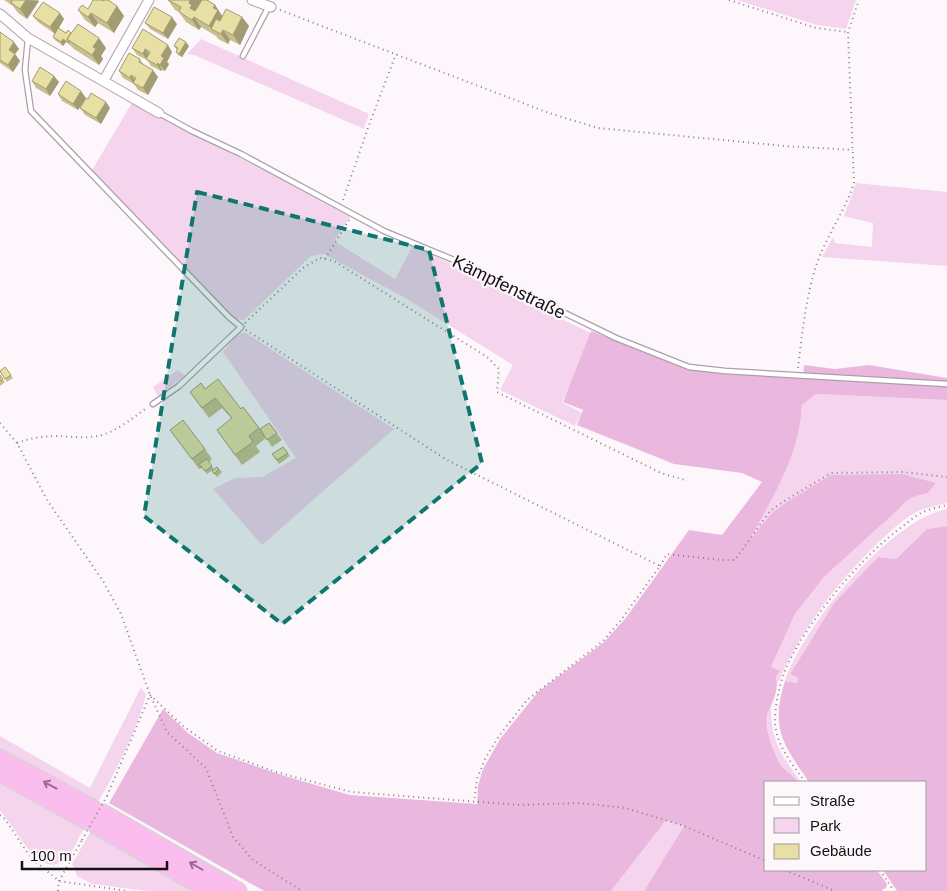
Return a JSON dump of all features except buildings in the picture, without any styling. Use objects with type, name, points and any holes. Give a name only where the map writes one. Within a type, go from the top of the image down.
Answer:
[{"type":"highway","points":[[0,758],[210,891]]},
{"type":"highway","points":[[0,774],[95,817],[238,891]]},
{"type":"street","points":[[104,80],[149,0]]},
{"type":"street","points":[[252,0],[270,7]]},
{"type":"street","name":"Kämpfenstraße","points":[[0,14],[28,38],[159,112]]},
{"type":"lane","points":[[243,56],[270,7]]},
{"type":"lane","points":[[28,38],[25,70],[31,111],[229,317],[241,327],[178,386],[152,404]]},
{"type":"lane","name":"Kämpfenstraße","points":[[159,112],[384,231],[466,265],[616,338],[689,367],[725,371],[947,384]]},
{"type":"path","points":[[729,0],[816,28],[848,32]]},
{"type":"path","points":[[798,375],[803,324],[817,264],[849,198],[854,183],[848,32],[859,0]]},
{"type":"path","points":[[270,7],[549,113],[598,128],[785,146],[853,150]]},
{"type":"path","points":[[341,207],[396,54]]},
{"type":"path","points":[[325,259],[353,214]]},
{"type":"path","points":[[660,566],[447,460],[241,327],[303,268],[320,258],[334,261],[487,357],[500,369],[497,392],[661,473],[685,480]]},
{"type":"path","points":[[17,443],[34,438],[57,436],[84,438],[104,434],[122,425],[152,404]]},
{"type":"path","points":[[0,423],[17,443],[47,500],[108,590],[121,614],[150,695],[167,732],[206,768],[233,838],[253,860],[302,891]]},
{"type":"path","points":[[474,802],[477,779],[485,759],[499,736],[527,700],[602,641],[621,620],[667,554],[735,560],[770,511],[831,473],[902,472],[947,476]]},
{"type":"path","points":[[804,781],[784,752],[777,738],[775,719],[778,694],[787,667],[826,604],[872,552],[895,531],[921,513],[947,506]]},
{"type":"path","points":[[58,891],[58,881],[107,796],[150,695]]},
{"type":"path","points":[[150,695],[183,726],[218,751],[276,772],[351,792],[519,805],[579,803],[626,808],[684,826],[764,860]]},
{"type":"path","points":[[0,815],[5,819],[31,858],[58,881],[127,891]]},
{"type":"path","points":[[787,871],[834,891]]},
{"type":"path","points":[[881,871],[894,891]]},
{"type":"highlighted area","points":[[197,192],[429,250],[482,463],[282,624],[144,516]]},
{"type":"green space","points":[[737,0],[856,0],[846,29],[817,25]]},
{"type":"green space","points":[[201,39],[369,114],[364,129],[194,55],[187,54]]},
{"type":"green space","points":[[132,103],[256,166],[350,217],[334,241],[395,279],[412,247],[431,254],[595,335],[562,402],[582,413],[575,426],[500,390],[513,365],[407,299],[324,254],[311,256],[244,320],[234,319],[92,170]]},
{"type":"green space","points":[[856,183],[947,192],[947,266],[822,257],[833,237],[835,243],[872,247],[873,223],[844,216]]},
{"type":"green space","points":[[238,333],[246,333],[394,429],[262,545],[213,489],[235,478],[262,477],[296,458],[223,352]]},
{"type":"green space","points":[[178,370],[185,376],[158,396],[153,387]]},
{"type":"green space","points":[[816,394],[947,400],[947,503],[924,509],[910,516],[865,556],[836,589],[809,625],[778,683],[771,667],[795,614],[825,576],[906,501],[928,493],[936,483],[747,546],[790,460],[800,424],[802,405]]},
{"type":"green space","points":[[947,509],[947,526],[927,529],[896,559],[878,557],[834,603],[790,674],[798,678],[797,683],[785,681],[810,633],[851,579],[875,554],[900,533],[924,517]]},
{"type":"green space","points":[[141,687],[146,695],[137,724],[97,804],[0,751],[0,736],[90,788]]},
{"type":"green space","points":[[771,706],[771,719],[778,747],[800,781],[797,781],[784,767],[771,745],[767,728],[768,713]]},
{"type":"green space","points":[[0,782],[84,828],[66,858],[56,864],[47,864],[29,850],[0,811]]},
{"type":"green space","points":[[666,819],[684,826],[644,891],[611,891]]},
{"type":"green space","points":[[91,831],[198,891],[147,891],[92,884],[77,876],[72,864]]},
{"type":"shaded area","points":[[591,331],[688,370],[803,378],[804,365],[835,369],[869,365],[947,378],[947,400],[816,394],[802,405],[796,441],[784,476],[750,540],[772,513],[831,475],[902,474],[936,483],[928,493],[906,501],[825,576],[795,614],[771,667],[780,671],[776,676],[776,693],[767,716],[768,731],[775,754],[782,766],[797,781],[764,781],[764,871],[878,871],[887,884],[886,888],[882,891],[644,891],[684,826],[666,820],[611,891],[264,891],[109,803],[163,709],[188,733],[217,753],[285,776],[350,795],[477,804],[478,786],[483,769],[500,739],[538,692],[604,642],[625,619],[689,530],[722,535],[762,482],[742,473],[674,464],[577,425],[583,410],[563,402]]},
{"type":"shaded area","points":[[947,526],[947,891],[897,891],[884,871],[927,871],[927,781],[808,781],[786,746],[779,724],[779,712],[785,681],[797,683],[798,678],[790,674],[834,603],[878,557],[896,559],[927,529]]}]
